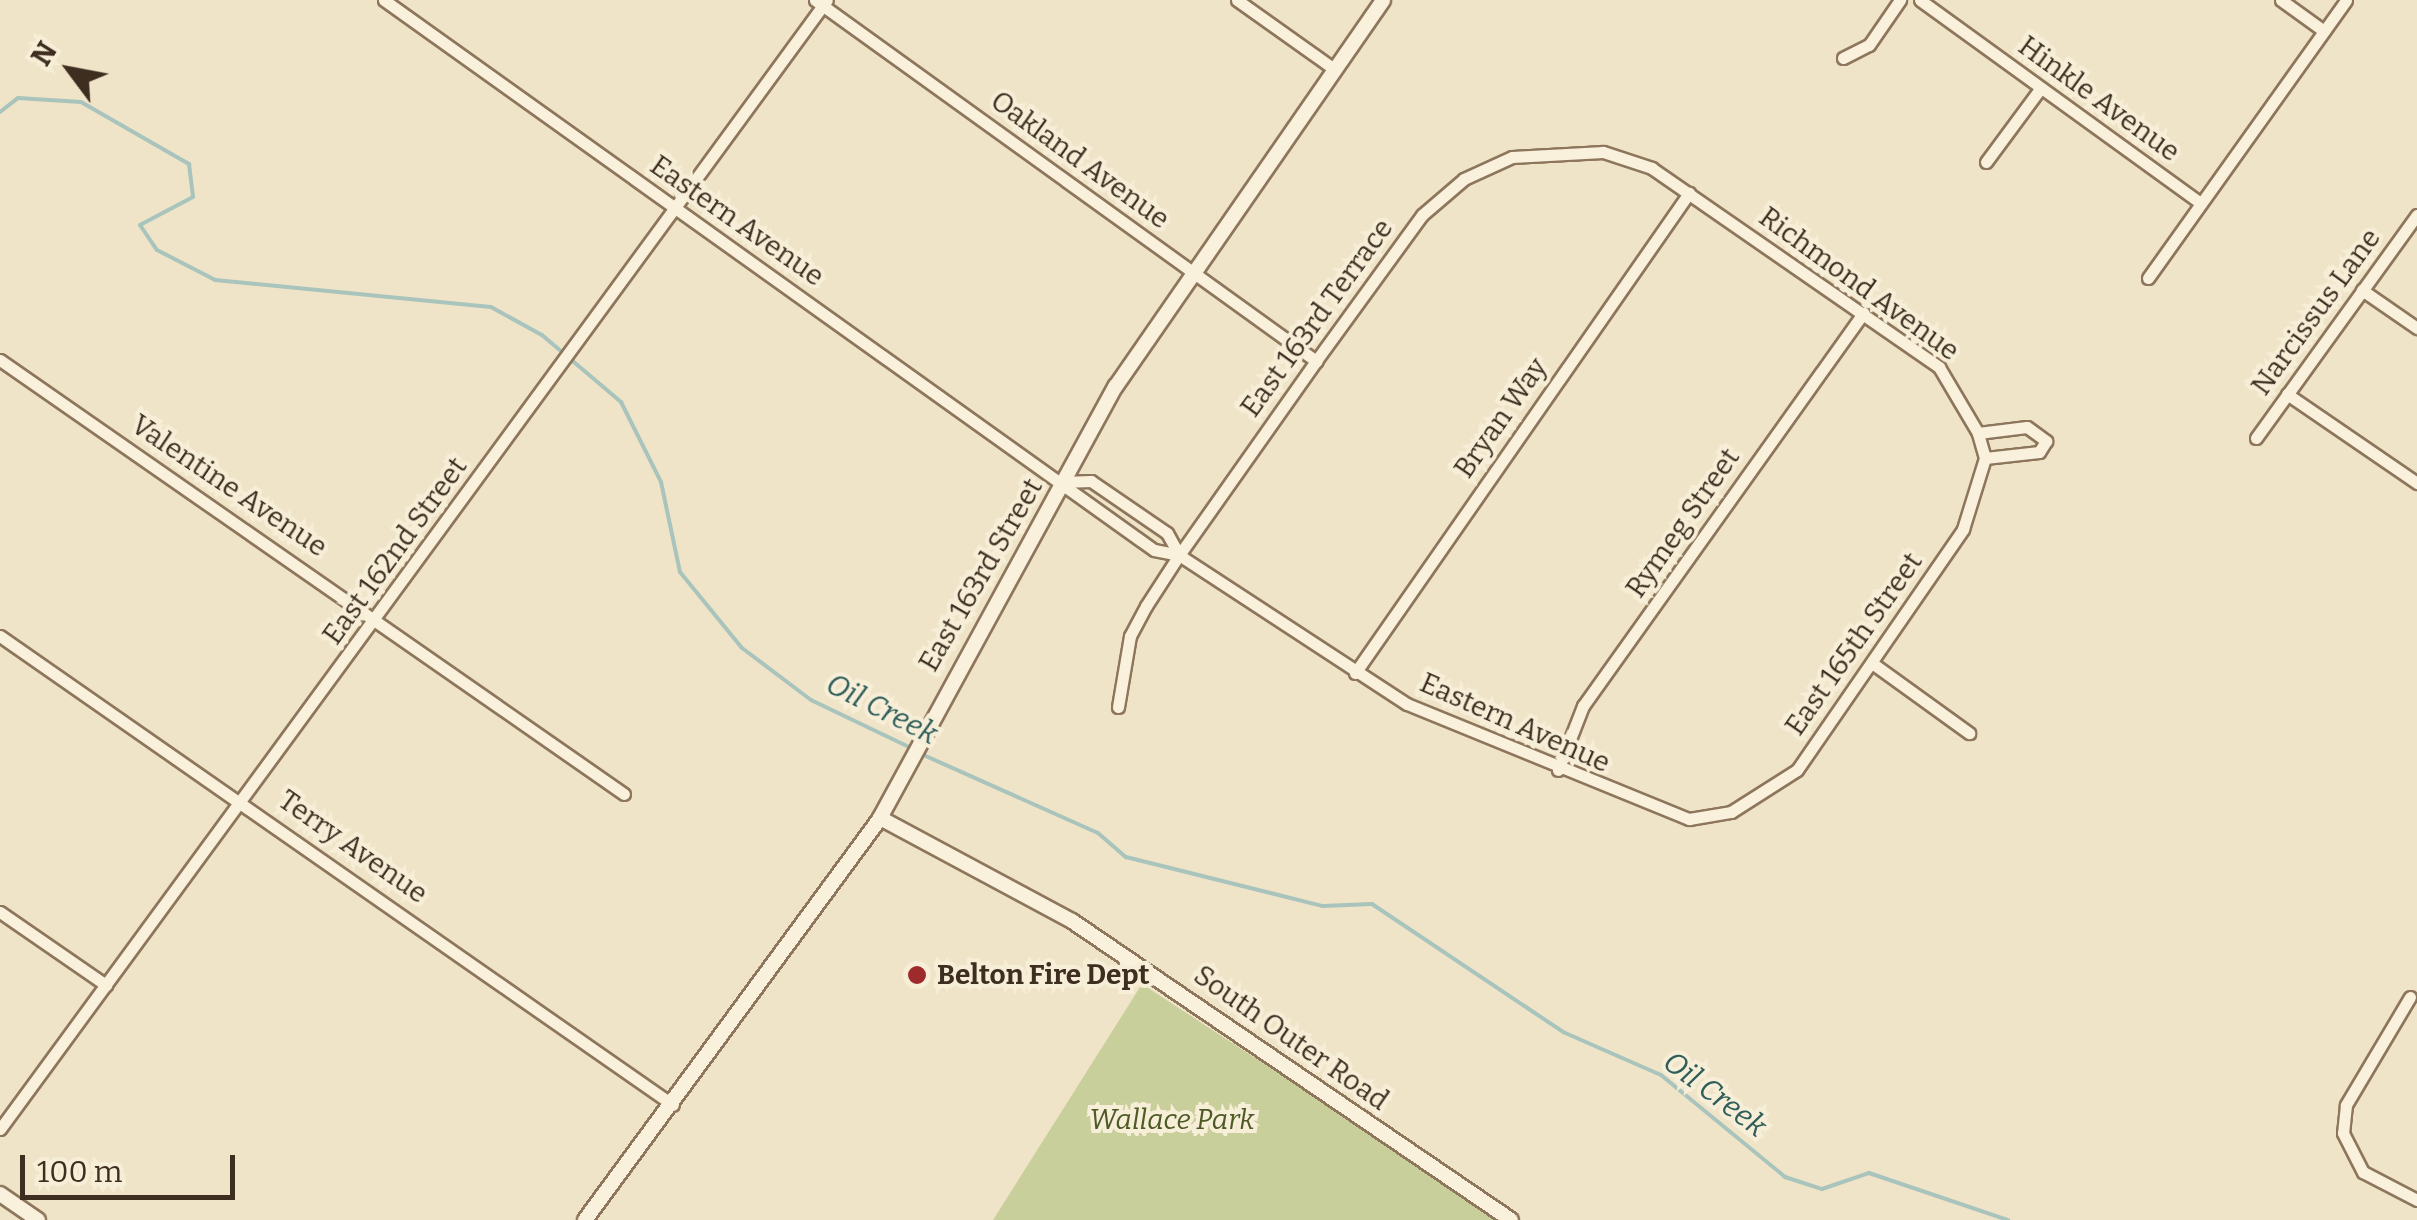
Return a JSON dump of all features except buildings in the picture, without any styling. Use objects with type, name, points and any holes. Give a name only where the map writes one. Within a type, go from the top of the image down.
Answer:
[{"type":"street","name":"Eastern Avenue","points":[[384,0],[1139,540],[1179,555],[1355,673],[1481,741],[1690,818]]},
{"type":"street","points":[[1237,0],[1334,70]]},
{"type":"street","name":"East 163rd Street","points":[[586,1220],[880,818],[934,709],[1062,482],[1191,270],[1383,0]]},
{"type":"street","points":[[1843,58],[1869,45],[1900,0]]},
{"type":"street","name":"Hinkle Avenue","points":[[1920,0],[2200,203]]},
{"type":"street","points":[[2282,0],[2324,31]]},
{"type":"street","points":[[2148,278],[2346,0]]},
{"type":"street","name":"East 162nd Street","points":[[0,1129],[581,340],[822,2]]},
{"type":"street","name":"Oakland Avenue","points":[[822,2],[1316,360]]},
{"type":"street","points":[[1986,162],[2040,88]]},
{"type":"street","name":"East 163rd Terrace","points":[[1118,708],[1130,636],[1179,555],[1422,215],[1464,179],[1512,157],[1604,152],[1689,193]]},
{"type":"street","name":"Richmond Avenue","points":[[1689,193],[1939,367],[1978,433]]},
{"type":"street","name":"Bryan Way","points":[[1355,673],[1689,193]]},
{"type":"street","name":"Narcissus Lane","points":[[2256,438],[2417,215]]},
{"type":"street","points":[[2362,290],[2417,328]]},
{"type":"street","name":"Rymeg Street","points":[[1558,770],[1582,706],[1862,313]]},
{"type":"street","name":"Valentine Avenue","points":[[0,360],[377,618],[624,794]]},
{"type":"street","points":[[2287,394],[2417,483]]},
{"type":"street","points":[[2028,428],[2046,441],[2039,452],[1985,458],[1978,433],[2028,428]]},
{"type":"street","name":"East 165th Street","points":[[1690,818],[1730,812],[1797,770],[1963,530],[1985,458]]},
{"type":"street","name":"Eastern Avenue","points":[[1062,482],[1091,481],[1167,533],[1179,555]]},
{"type":"street","name":"Terry Avenue","points":[[0,636],[242,800],[673,1105]]},
{"type":"street","points":[[1872,663],[1968,732]]},
{"type":"street","name":"South Outer Road","points":[[880,818],[1072,921],[1511,1220]]},
{"type":"street","points":[[0,912],[106,984]]},
{"type":"street","points":[[2410,997],[2346,1105],[2343,1133],[2363,1172],[2417,1200]]},
{"type":"street","points":[[0,1194],[38,1220]]},
{"type":"green space","name":"Wallace Park","points":[[1142,984],[1295,1084],[1496,1220],[993,1220]]},
{"type":"waterway","name":"Oil Creek","points":[[0,112],[18,98],[81,102],[189,164],[193,197],[140,225],[157,250],[215,280],[491,307],[542,335],[621,402],[661,482],[680,572],[742,648],[811,700],[911,748]]},
{"type":"waterway","name":"Oil Creek","points":[[919,753],[1098,833],[1126,857],[1323,906],[1372,904],[1563,1032],[1661,1075],[1785,1177],[1822,1189],[1869,1173],[2008,1220]]},
{"type":"place","name":"Belton Fire Dept","points":[[917,975]]}]
